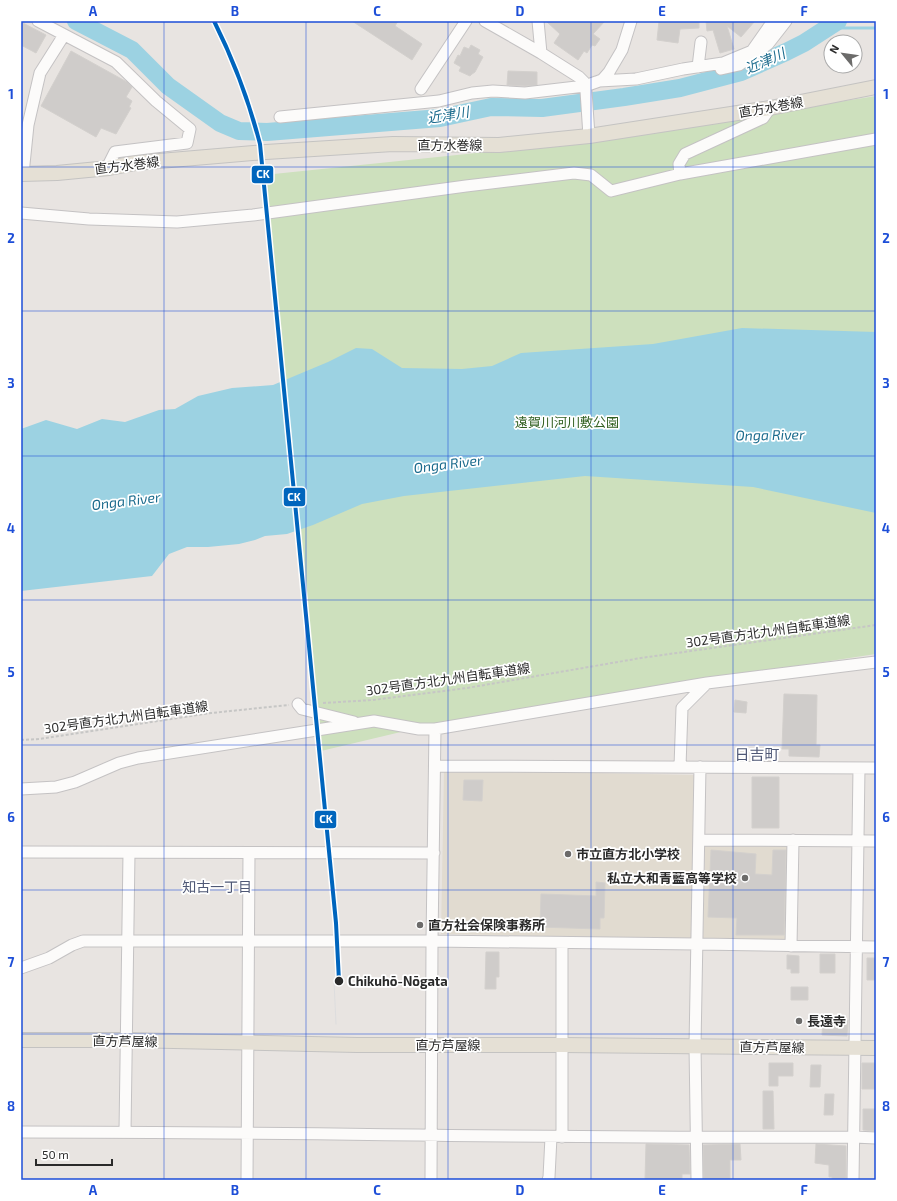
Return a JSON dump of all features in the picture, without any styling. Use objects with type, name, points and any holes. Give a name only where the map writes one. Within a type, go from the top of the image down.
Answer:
[{"type":"main road","name":"直方水巻線","points":[[22,174],[57,173],[266,152],[393,144],[499,145],[589,136],[770,108],[876,87]]},
{"type":"main road","name":"直方芦屋線","points":[[21,1040],[876,1048]]},
{"type":"street","points":[[38,21],[116,62],[156,101],[190,129],[187,143],[115,152],[107,168]]},
{"type":"street","points":[[421,89],[466,21]]},
{"type":"street","points":[[485,21],[541,53],[579,77],[584,82],[589,136]]},
{"type":"street","points":[[538,21],[541,53]]},
{"type":"street","points":[[280,117],[439,102],[472,93],[493,90],[525,93],[585,88],[602,80],[608,72],[622,50],[631,21]]},
{"type":"street","points":[[636,79],[723,63],[752,51],[773,21]]},
{"type":"street","points":[[599,81],[636,79],[662,81],[739,66],[768,44],[786,21]]},
{"type":"street","points":[[22,174],[28,125],[40,73],[64,35]]},
{"type":"street","points":[[698,67],[700,42]]},
{"type":"street","points":[[680,174],[679,164],[685,154],[763,118],[770,108]]},
{"type":"street","points":[[21,213],[89,219],[177,222],[253,215],[574,173],[591,175],[611,191],[680,174],[876,139]]},
{"type":"street","points":[[21,789],[56,787],[75,782],[119,763],[138,758],[359,723],[374,721],[419,729],[435,729],[707,683],[876,662]]},
{"type":"street","points":[[680,767],[682,708],[707,683]]},
{"type":"street","points":[[298,704],[302,709],[359,723]]},
{"type":"street","points":[[432,1180],[432,941],[435,729]]},
{"type":"street","points":[[435,766],[876,768]]},
{"type":"street","points":[[697,1180],[695,1046],[700,767]]},
{"type":"street","points":[[853,1180],[859,768]]},
{"type":"street","points":[[699,840],[876,841]]},
{"type":"street","points":[[791,946],[793,840]]},
{"type":"street","points":[[21,852],[434,853]]},
{"type":"street","points":[[125,1132],[129,853]]},
{"type":"street","points":[[247,1180],[249,853]]},
{"type":"street","points":[[21,968],[49,958],[72,945],[83,941],[432,941],[876,947]]},
{"type":"street","points":[[548,1180],[556,1137],[562,1045],[562,943]]},
{"type":"street","points":[[21,1132],[696,1138],[876,1138]]},
{"type":"path","name":"302号直方北九州自転車道線","points":[[320,703],[373,700],[467,688],[641,658],[876,625]]},
{"type":"path","name":"302号直方北九州自転車道線","points":[[21,740],[39,739],[211,713],[298,704]]},
{"type":"shaded area","name":"市立直方北小学校","points":[[444,770],[696,775],[693,939],[441,934]]},
{"type":"shaded area","points":[[705,844],[790,846],[787,941],[703,939]]},
{"type":"green space","name":"遠賀川河川敷公園","points":[[876,96],[876,654],[447,721],[321,751],[264,175],[591,141]]},
{"type":"water","name":"Onga River","points":[[742,328],[876,332],[876,513],[753,487],[585,476],[404,496],[362,504],[313,525],[287,534],[265,536],[239,544],[208,547],[187,547],[169,554],[152,576],[21,591],[21,429],[46,420],[77,429],[102,419],[125,422],[159,410],[175,409],[198,396],[232,388],[273,385],[328,362],[356,348],[372,349],[402,368],[462,369],[492,366],[521,353],[653,344]]},
{"type":"building","points":[[352,21],[398,21],[395,26],[422,44],[412,60]]},
{"type":"building","points":[[546,21],[605,21],[593,34],[600,39],[595,46],[592,45],[587,53],[584,51],[578,60],[554,43],[560,34]]},
{"type":"building","points":[[659,21],[699,21],[699,28],[680,29],[678,43],[657,40]]},
{"type":"building","points":[[706,21],[755,21],[741,37],[727,26],[734,49],[720,53],[713,30],[707,31]]},
{"type":"building","points":[[21,22],[46,35],[36,53],[21,45]]},
{"type":"building","points":[[471,45],[480,50],[478,54],[483,57],[475,72],[470,76],[459,71],[461,67],[454,63],[458,55],[460,56],[464,47],[469,49]]},
{"type":"building","points":[[71,51],[127,82],[132,87],[126,97],[132,101],[129,107],[131,108],[116,134],[101,128],[96,137],[41,106]]},
{"type":"building","points":[[508,71],[537,72],[537,85],[507,85]]},
{"type":"building","points":[[784,694],[817,695],[816,745],[820,745],[819,757],[789,756],[789,749],[782,749]]},
{"type":"building","points":[[735,700],[747,702],[746,713],[734,712]]},
{"type":"building","points":[[752,777],[779,777],[779,828],[752,828]]},
{"type":"building","points":[[464,780],[483,780],[482,801],[463,800]]},
{"type":"building","points":[[711,850],[756,854],[755,874],[772,875],[773,850],[786,850],[784,935],[736,935],[737,918],[708,917]]},
{"type":"building","points":[[596,882],[605,883],[604,918],[600,918],[600,929],[540,927],[541,894],[596,896]]},
{"type":"building","points":[[486,952],[499,952],[499,977],[496,977],[496,989],[485,989]]},
{"type":"building","points":[[820,954],[835,954],[835,973],[820,973]]},
{"type":"building","points":[[787,955],[799,956],[799,973],[791,973],[791,969],[787,969]]},
{"type":"building","points":[[867,958],[876,958],[876,980],[867,980]]},
{"type":"building","points":[[791,987],[808,987],[808,1000],[791,1000]]},
{"type":"building","points":[[823,1019],[848,1020],[847,1036],[822,1035]]},
{"type":"building","points":[[769,1063],[793,1063],[793,1076],[778,1076],[778,1086],[769,1086]]},
{"type":"building","points":[[862,1063],[876,1063],[876,1089],[862,1089]]},
{"type":"building","points":[[811,1065],[821,1065],[820,1087],[810,1087]]},
{"type":"building","points":[[763,1091],[773,1091],[774,1129],[763,1129]]},
{"type":"building","points":[[825,1094],[834,1094],[833,1115],[824,1115]]},
{"type":"building","points":[[863,1109],[876,1109],[876,1131],[863,1130]]},
{"type":"building","points":[[646,1144],[689,1145],[690,1174],[682,1174],[682,1180],[645,1180]]},
{"type":"building","points":[[740,1144],[741,1160],[730,1160],[730,1180],[704,1180],[703,1145]]},
{"type":"building","points":[[816,1144],[846,1146],[846,1180],[832,1180],[832,1177],[829,1177],[829,1165],[815,1163]]},
{"type":"waterway","name":"近津川","points":[[76,21],[132,50],[168,86],[220,123],[239,131],[267,132],[440,118],[491,107],[542,108],[680,88],[741,72],[804,43],[838,21]]},
{"type":"waterway","points":[[834,25],[837,28],[876,28]]},
{"type":"tram line","points":[[334,981],[336,1024]]},
{"type":"transit line","name":"CK","points":[[214,21],[240,81],[260,144],[336,923],[339,981]]},
{"type":"place","name":"市立直方北小学校","points":[[568,854]]},
{"type":"place","name":"私立大和青藍高等学校","points":[[745,878]]},
{"type":"place","name":"直方社会保険事務所","points":[[420,925]]},
{"type":"place","name":"Chikuhō-Nōgata","points":[[339,981]]},
{"type":"place","name":"長遠寺","points":[[799,1021]]},
{"type":"district","name":"日吉町","points":[[757,755]]},
{"type":"district","name":"知古一丁目","points":[[217,887]]}]
